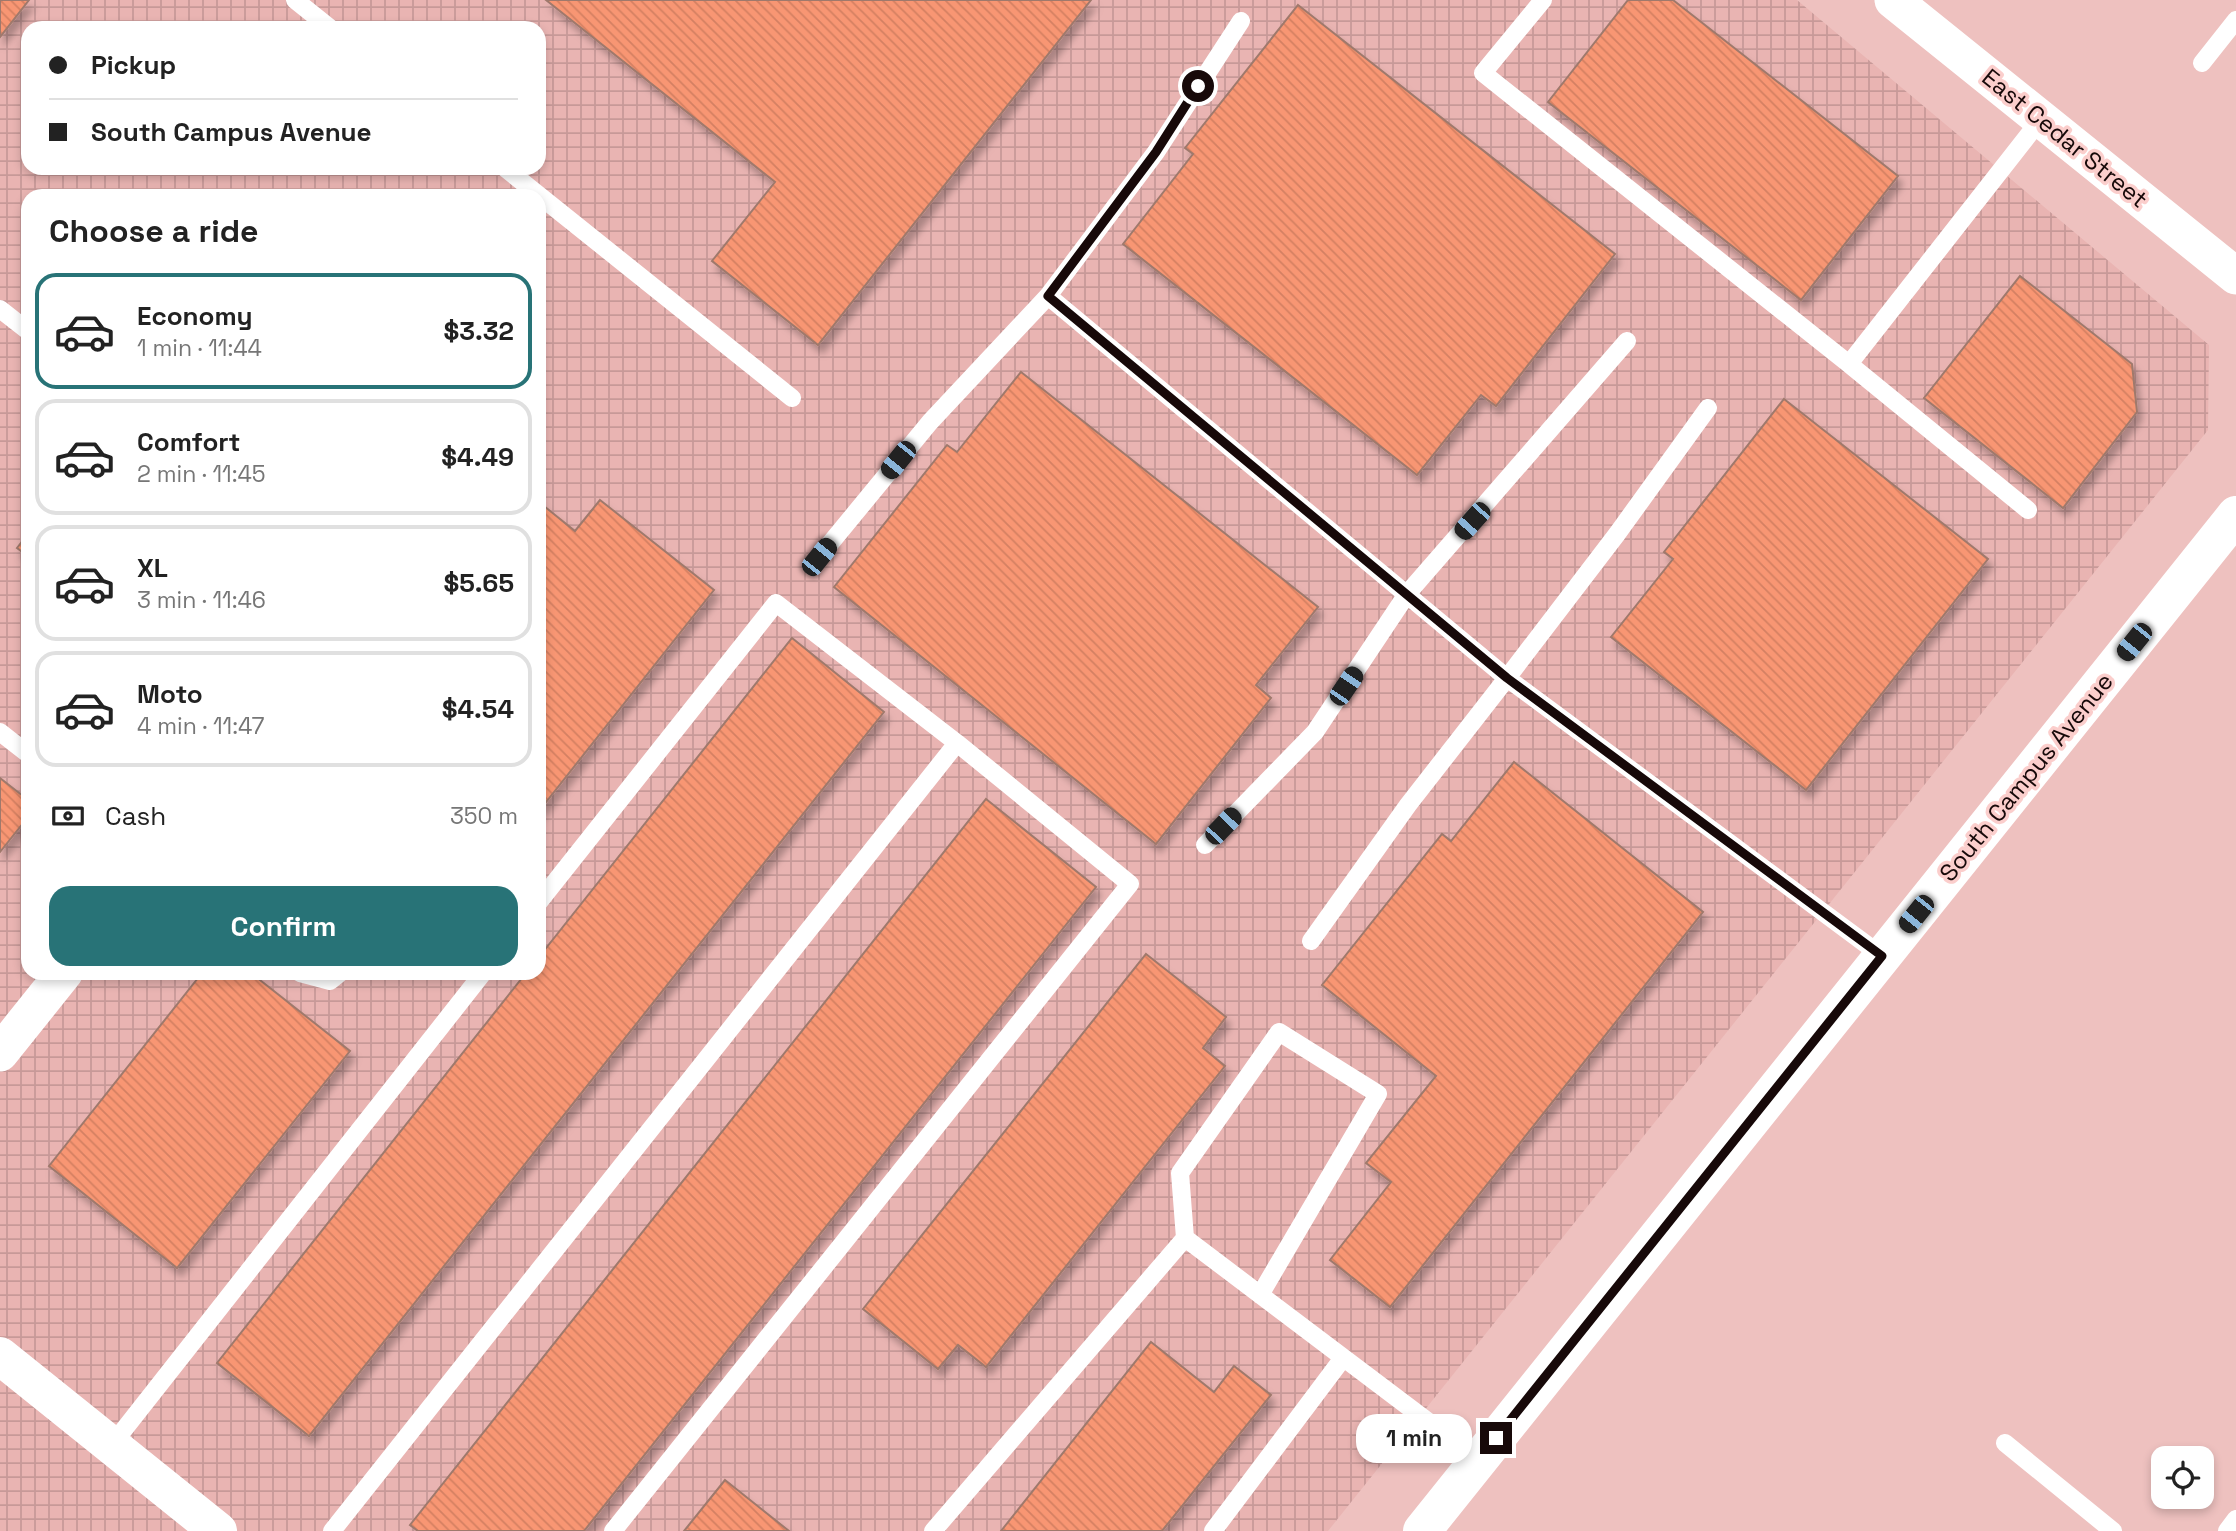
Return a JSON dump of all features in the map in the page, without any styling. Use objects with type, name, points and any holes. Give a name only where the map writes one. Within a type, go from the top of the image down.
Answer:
[{"type":"street","name":"East Cedar Street","points":[[1893,0],[2236,276]]},
{"type":"street","name":"South Campus Avenue","points":[[1422,1531],[2236,515]]},
{"type":"street","points":[[0,1053],[58,980]]},
{"type":"street","points":[[0,1356],[218,1531]]},
{"type":"lane","points":[[295,0],[321,21]]},
{"type":"lane","points":[[1543,0],[1483,73],[2028,510]]},
{"type":"lane","points":[[2202,63],[2236,20]]},
{"type":"lane","points":[[819,557],[930,422],[1048,296],[1156,152],[1241,21]]},
{"type":"lane","points":[[1849,364],[2041,119]]},
{"type":"lane","points":[[514,175],[531,189]]},
{"type":"lane","points":[[546,201],[792,398]]},
{"type":"lane","points":[[1048,296],[1507,678],[1882,956]]},
{"type":"lane","points":[[0,309],[21,326]]},
{"type":"lane","points":[[1205,845],[1315,732],[1406,594],[1537,448],[1628,341]]},
{"type":"lane","points":[[1311,941],[1408,805],[1617,534],[1708,408]]},
{"type":"lane","points":[[546,893],[776,603],[957,743],[1129,884],[613,1531]]},
{"type":"lane","points":[[0,732],[21,748]]},
{"type":"lane","points":[[332,1531],[957,743]]},
{"type":"lane","points":[[111,1446],[477,980]]},
{"type":"lane","points":[[933,1531],[1185,1238],[1180,1173],[1279,1032],[1378,1094],[1260,1295]]},
{"type":"lane","points":[[1185,1238],[1479,1460]]},
{"type":"lane","points":[[1213,1531],[1343,1358]]},
{"type":"lane","points":[[2004,1443],[2113,1531]]},
{"type":"lane","points":[[2227,1531],[2236,1519]]},
{"type":"shaded area","points":[[0,0],[1797,0],[2209,345],[2208,430],[1328,1531],[0,1531]]},
{"type":"building","points":[[0,0],[29,0],[0,37]]},
{"type":"building","points":[[546,0],[1091,0],[818,345],[712,261],[775,182]]},
{"type":"building","points":[[1628,0],[1673,0],[1898,176],[1801,300],[1548,102]]},
{"type":"building","points":[[1298,5],[1615,254],[1496,406],[1481,395],[1417,475],[1123,244],[1193,154],[1185,148]]},
{"type":"building","points":[[2020,276],[2132,364],[2137,412],[2063,508],[1924,398]]},
{"type":"building","points":[[1021,372],[1318,607],[1256,685],[1271,698],[1156,844],[834,587],[947,445],[957,452]]},
{"type":"building","points":[[1784,399],[1988,559],[1806,790],[1611,637],[1673,559],[1664,552]]},
{"type":"building","points":[[600,500],[714,590],[546,802],[546,508],[575,531]]},
{"type":"building","points":[[792,638],[884,712],[309,1436],[217,1363],[520,980],[546,980],[546,948]]},
{"type":"building","points":[[1514,762],[1703,912],[1390,1307],[1330,1260],[1391,1182],[1366,1163],[1436,1076],[1322,985],[1442,834],[1451,841]]},
{"type":"building","points":[[0,778],[21,794],[21,826],[0,852]]},
{"type":"building","points":[[986,799],[1096,887],[584,1531],[418,1531],[410,1525]]},
{"type":"building","points":[[1146,954],[1226,1017],[1203,1048],[1225,1066],[986,1367],[958,1345],[938,1369],[863,1309]]},
{"type":"building","points":[[196,980],[260,980],[350,1051],[177,1268],[49,1166]]},
{"type":"building","points":[[1151,1342],[1214,1392],[1234,1366],[1271,1395],[1162,1531],[1001,1531]]},
{"type":"building","points":[[725,1480],[789,1531],[684,1531]]},
{"type":"route","points":[[1198,86],[1156,152],[1048,296],[1507,678],[1882,956],[1496,1438]]}]
